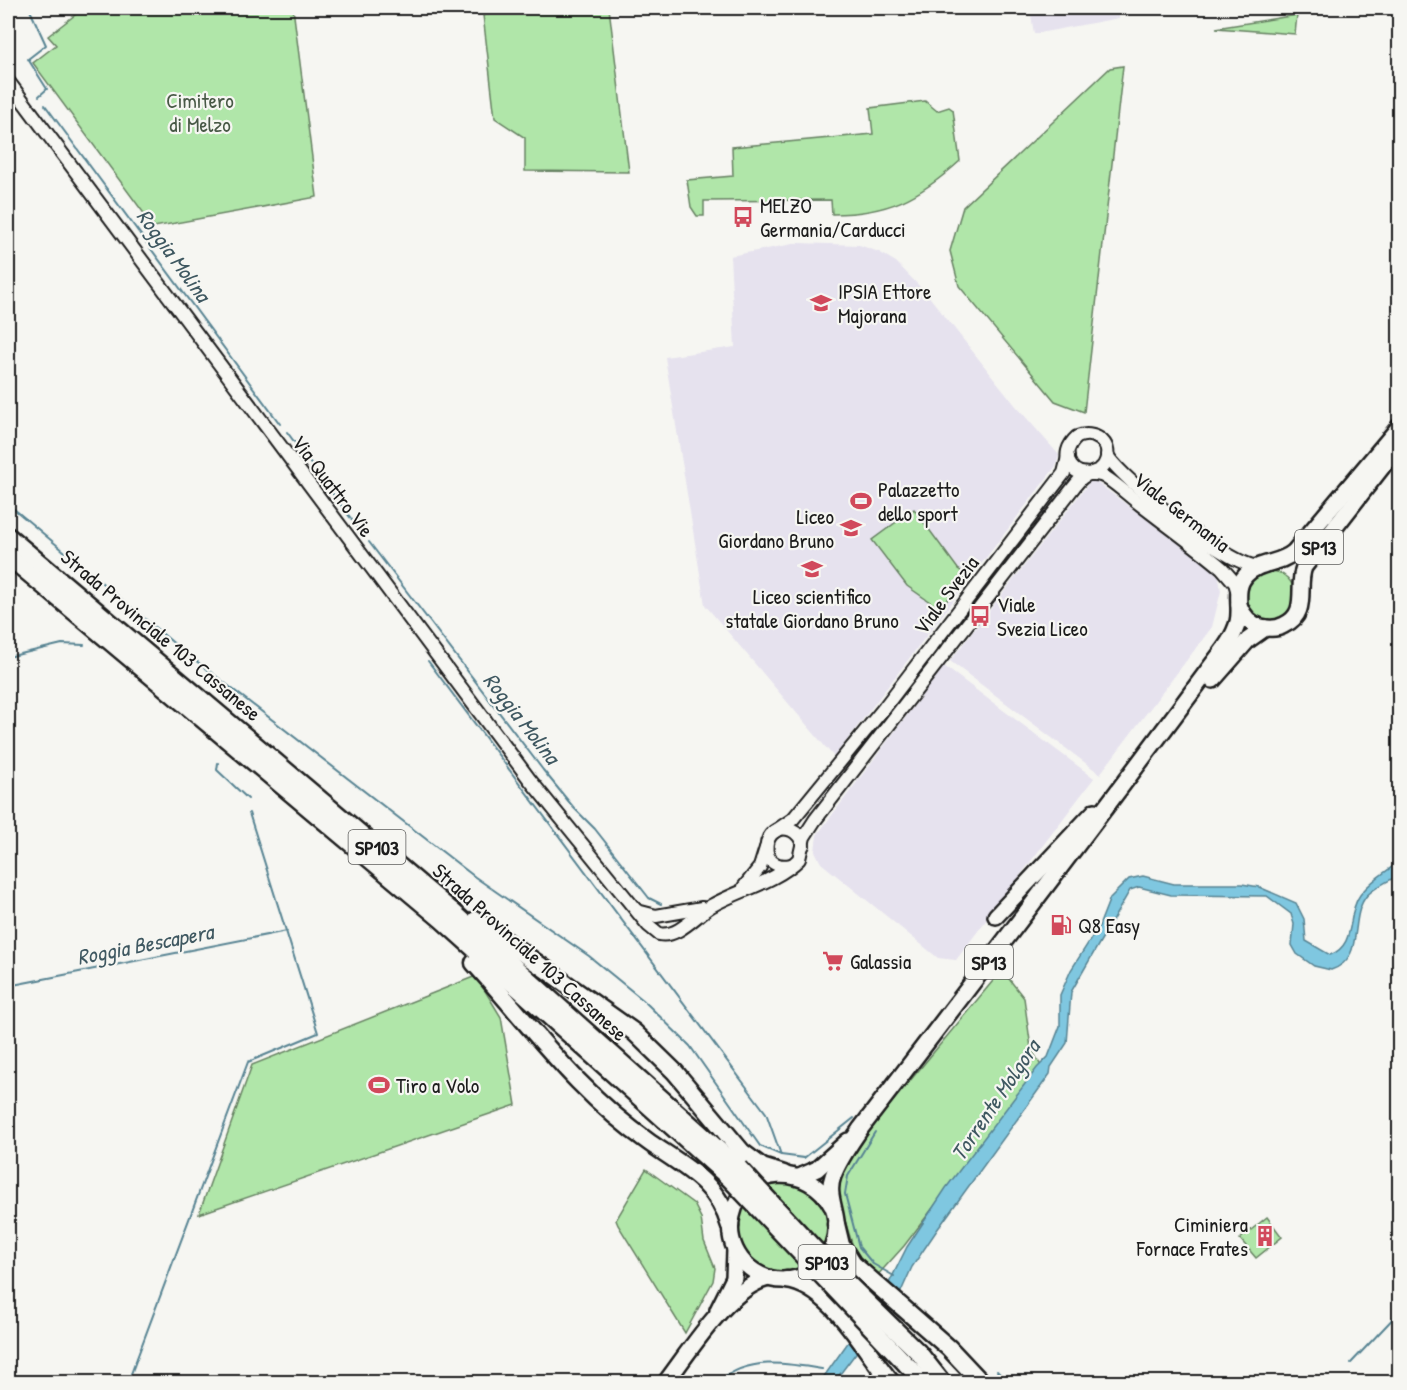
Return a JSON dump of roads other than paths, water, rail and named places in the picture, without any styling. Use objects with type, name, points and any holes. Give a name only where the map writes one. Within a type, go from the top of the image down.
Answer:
[{"type":"highway","name":"Strada Provinciale 103 Cassanese","points":[[8,536],[451,910],[734,1173],[913,1359],[942,1383]]},
{"type":"highway","name":"Strada Provinciale 103 Cassanese","points":[[8,556],[441,919],[734,1173]]},
{"type":"highway","name":"SP103","points":[[165,667],[227,708],[486,928],[634,1032],[675,1072],[742,1152],[762,1167],[792,1175]]},
{"type":"highway","name":"SP103","points":[[293,796],[453,939],[497,988],[543,1045],[592,1096],[714,1190],[730,1226]]},
{"type":"highway","name":"SP103","points":[[836,1224],[841,1245],[853,1264],[949,1348],[981,1383]]},
{"type":"highway","name":"SP103","points":[[786,1280],[814,1290],[831,1305],[891,1383]]},
{"type":"highway","name":"Strada Provinciale 103 Cassanese","points":[[913,1359],[924,1383]]},
{"type":"main road","name":"SP13","points":[[735,1250],[747,1266],[768,1278],[786,1280],[809,1274],[818,1267],[832,1248],[836,1224],[832,1206],[833,1176],[861,1128],[1116,796],[1231,639],[1238,620],[1238,598],[1245,577],[1265,565],[1284,560],[1298,549],[1400,426]]},
{"type":"main road","name":"SP13","points":[[1116,796],[1226,663],[1257,632],[1266,628],[1281,627],[1294,618],[1301,604],[1301,576],[1306,564],[1400,444]]},
{"type":"main road","name":"SP13","points":[[1265,565],[1290,571],[1302,591]]},
{"type":"main road","points":[[1238,598],[1249,621],[1266,628]]},
{"type":"main road","points":[[996,916],[1091,813],[1116,796]]},
{"type":"main road","name":"SP13","points":[[730,1226],[732,1214],[742,1193],[761,1179],[792,1175],[817,1168],[861,1128]]},
{"type":"main road","name":"SP13","points":[[792,1175],[819,1188],[832,1206]]},
{"type":"main road","points":[[713,1321],[734,1278],[735,1250],[730,1226]]},
{"type":"main road","points":[[666,1383],[713,1321],[749,1287],[768,1278]]},
{"type":"street","name":"Via Quattro Vie","points":[[8,81],[530,780],[635,909]]},
{"type":"street","points":[[1086,434],[1101,439],[1107,455],[1103,468],[1090,474],[1075,470],[1067,455],[1072,441],[1086,434]]},
{"type":"street","name":"Viale Svezia","points":[[739,892],[760,867],[766,846],[774,832],[794,819],[885,708],[1064,473],[1067,455]]},
{"type":"street","name":"Viale Germania","points":[[1107,455],[1122,474],[1214,547],[1245,565],[1265,565]]},
{"type":"street","name":"Viale Svezia","points":[[635,909],[654,916],[679,914],[712,905],[793,865],[802,855],[804,837],[815,820],[975,611],[1073,488],[1082,478],[1090,474]]},
{"type":"street","name":"Viale Germania","points":[[1090,474],[1104,476],[1216,563],[1235,583],[1238,598]]},
{"type":"street","points":[[774,832],[791,830],[800,837],[803,845]]},
{"type":"street","points":[[766,846],[767,855],[774,863],[784,867],[793,865]]},
{"type":"street","name":"Viale Svezia","points":[[635,909],[654,932],[663,935],[677,931],[712,905]]},
{"type":"water","name":"Torrente Molgora","points":[[1399,862],[1399,875],[1376,888],[1365,898],[1360,907],[1355,938],[1348,957],[1342,965],[1331,970],[1314,966],[1297,954],[1292,945],[1294,924],[1291,914],[1267,896],[1171,895],[1139,887],[1130,890],[1071,992],[1067,1043],[1051,1067],[1050,1074],[937,1230],[912,1267],[899,1296],[834,1382],[820,1382],[886,1289],[907,1247],[946,1188],[1037,1068],[1048,1057],[1060,1026],[1060,995],[1071,970],[1099,926],[1110,898],[1129,879],[1143,876],[1174,884],[1242,884],[1259,887],[1296,903],[1304,919],[1306,941],[1330,955],[1344,944],[1348,937],[1353,911],[1360,895],[1373,881]]},
{"type":"waterway","name":"Roggia Molina","points":[[29,8],[46,45],[28,59],[47,89],[39,96]]},
{"type":"waterway","name":"Roggia Molina","points":[[45,105],[280,424]]},
{"type":"waterway","points":[[8,109],[15,107]]},
{"type":"waterway","name":"Roggia Molina","points":[[287,432],[361,532]]},
{"type":"waterway","points":[[8,504],[177,646],[475,877],[589,956],[643,1000],[690,1046],[760,1146],[781,1155]]},
{"type":"waterway","name":"Roggia Molina","points":[[369,542],[543,770],[574,808],[595,829],[649,898],[661,904]]},
{"type":"waterway","points":[[8,657],[62,644],[84,645]]},
{"type":"waterway","points":[[428,661],[766,1113],[781,1155],[804,1158],[854,1118]]},
{"type":"waterway","points":[[218,763],[217,770],[248,799]]},
{"type":"waterway","points":[[128,1382],[248,1062],[318,1033],[249,813]]},
{"type":"waterway","name":"Roggia Bescapera","points":[[8,986],[287,931]]},
{"type":"waterway","points":[[875,1132],[848,1176],[845,1194],[859,1247],[873,1264],[894,1276]]},
{"type":"waterway","points":[[1351,1363],[1400,1311]]},
{"type":"waterway","points":[[719,1382],[742,1368],[755,1365],[781,1364],[822,1369]]},
{"type":"waterway","points":[[997,1371],[1007,1382]]},
{"type":"railway","points":[[1394,8],[1400,13]]},
{"type":"place","name":"MELZO Germania/Carducci","points":[[743,217]]},
{"type":"place","name":"IPSIA Ettore Majorana","points":[[821,303]]},
{"type":"place","name":"Palazzetto dello sport","points":[[861,501]]},
{"type":"place","name":"Liceo Giordano Bruno","points":[[851,528]]},
{"type":"place","name":"Liceo scientifico statale Giordano Bruno","points":[[812,569]]},
{"type":"place","name":"Viale Svezia Liceo","points":[[980,616]]},
{"type":"place","name":"Q8 Easy","points":[[1061,925]]},
{"type":"place","name":"Galassia","points":[[833,961]]},
{"type":"place","name":"Tiro a Volo","points":[[379,1085]]},
{"type":"place","name":"Ciminiera Fornace Frates","points":[[1265,1236]]},
{"type":"park label","name":"Cimitero di Melzo","points":[[200,112]]}]
